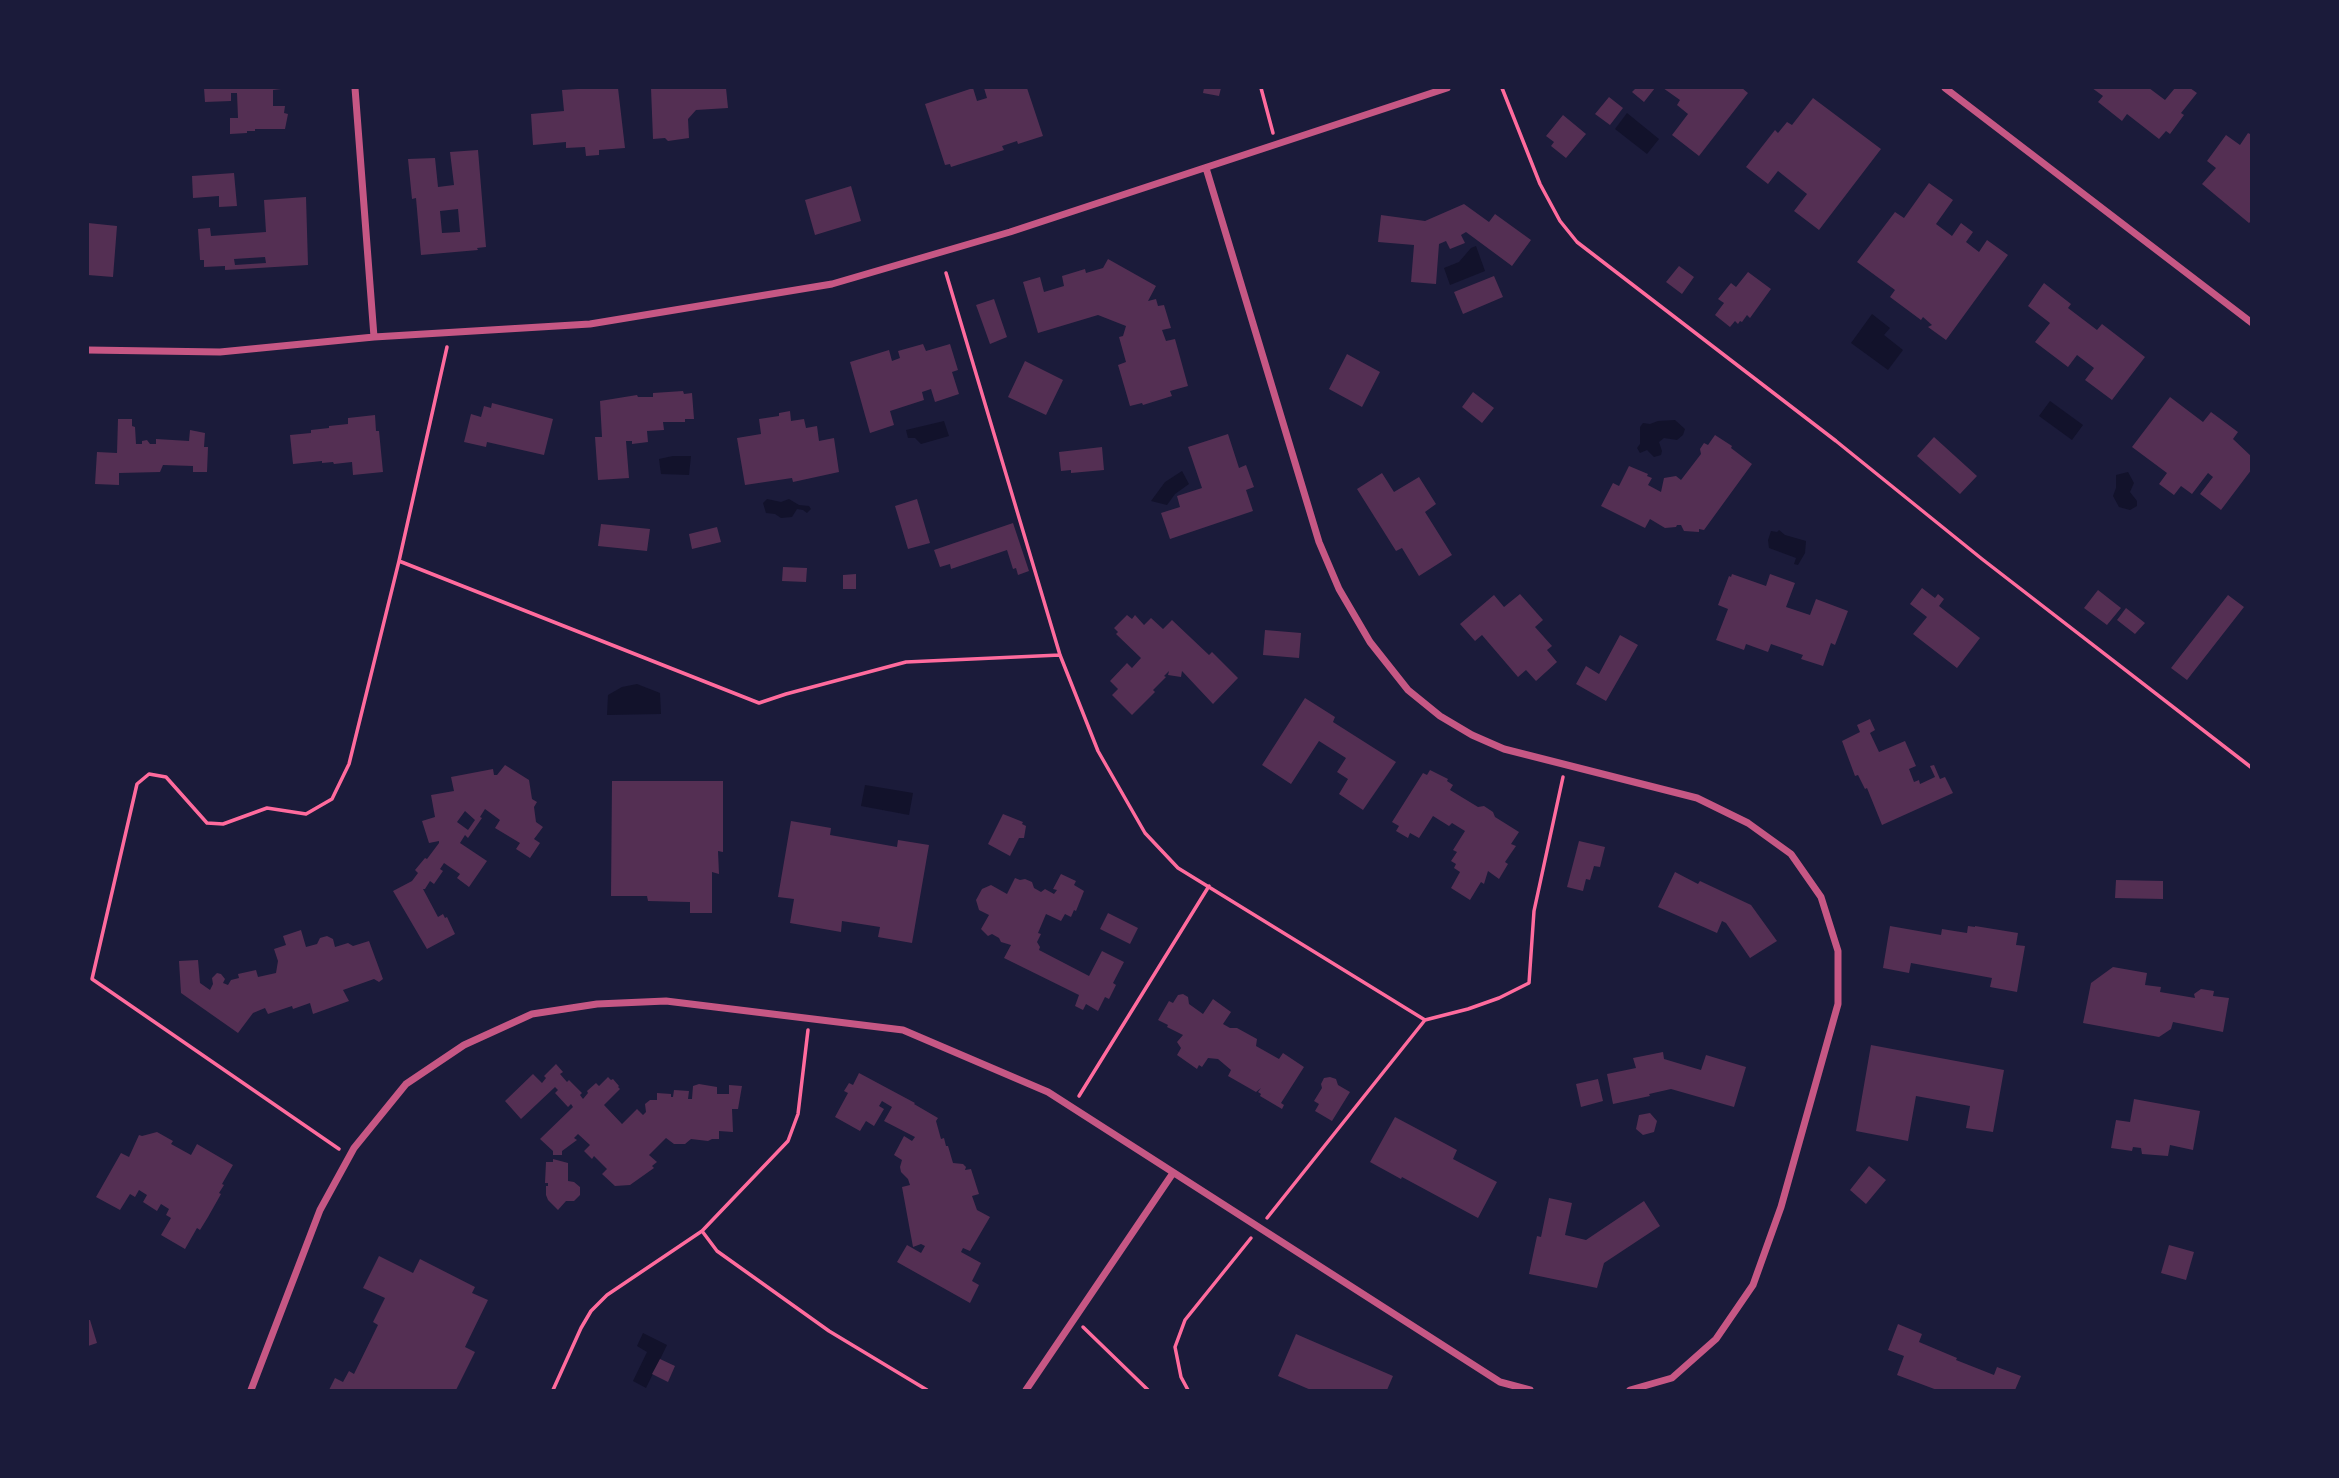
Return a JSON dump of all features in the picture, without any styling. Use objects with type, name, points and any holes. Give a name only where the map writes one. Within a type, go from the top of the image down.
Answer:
[{"type":"street","points":[[355,88],[374,337]]},
{"type":"street","points":[[88,350],[220,352],[374,337],[590,324],[832,284],[1010,232],[1447,88]]},
{"type":"street","points":[[1945,88],[2252,323]]},
{"type":"street","points":[[1206,168],[1320,542],[1339,589],[1370,642],[1408,690],[1461,729],[1504,749],[1697,798],[1748,823],[1791,854],[1821,897],[1838,951],[1838,1004],[1781,1207],[1753,1285],[1716,1339],[1672,1378],[1630,1391]]},
{"type":"street","points":[[251,1391],[320,1210],[354,1148],[406,1084],[464,1045],[532,1014],[597,1004],[666,1001],[903,1030],[1048,1092],[1500,1382],[1530,1391]]},
{"type":"street","points":[[1026,1391],[1172,1173]]},
{"type":"path","points":[[1261,88],[1276,145]]},
{"type":"path","points":[[1502,88],[1540,184],[1560,221],[1577,242],[2252,768]]},
{"type":"path","points":[[946,273],[1060,654],[1098,751],[1145,833],[1178,867],[1425,1020]]},
{"type":"path","points":[[88,983],[92,979],[137,784],[149,774],[166,778],[207,823],[223,824],[267,808],[306,814],[332,799],[349,764],[399,561],[450,334]]},
{"type":"path","points":[[399,561],[759,704],[786,694],[906,662],[1060,654]]},
{"type":"path","points":[[1188,1391],[1181,1377],[1175,1347],[1185,1320],[1425,1020],[1489,1002],[1529,983],[1534,911],[1565,765]]},
{"type":"path","points":[[1072,1107],[1209,886]]},
{"type":"path","points":[[92,979],[349,1157]]},
{"type":"path","points":[[553,1391],[581,1328],[599,1303],[702,1231],[789,1141],[798,1114],[809,1018]]},
{"type":"path","points":[[702,1231],[717,1251],[829,1331],[927,1391]]},
{"type":"path","points":[[1074,1319],[1148,1391]]},
{"type":"shaded area","points":[[1627,113],[1659,139],[1647,154],[1615,129]]},
{"type":"shaded area","points":[[1476,246],[1485,271],[1450,285],[1444,268],[1459,262]]},
{"type":"shaded area","points":[[1872,314],[1890,328],[1884,335],[1903,350],[1888,370],[1851,343]]},
{"type":"shaded area","points":[[2050,401],[2083,425],[2072,440],[2039,416]]},
{"type":"shaded area","points":[[1675,420],[1685,429],[1683,435],[1677,440],[1664,438],[1659,442],[1661,455],[1654,457],[1647,450],[1640,453],[1637,448],[1643,423]]},
{"type":"shaded area","points":[[944,421],[949,436],[921,444],[915,438],[908,438],[906,430]]},
{"type":"shaded area","points":[[691,456],[689,475],[661,474],[659,459]]},
{"type":"shaded area","points":[[1182,471],[1189,484],[1175,494],[1167,505],[1151,501],[1165,482]]},
{"type":"shaded area","points":[[2128,472],[2134,483],[2130,492],[2137,501],[2137,506],[2130,510],[2119,507],[2113,496],[2116,475]]},
{"type":"shaded area","points":[[767,499],[781,502],[789,499],[811,509],[807,513],[797,509],[792,517],[781,518],[766,513],[763,503]]},
{"type":"shaded area","points":[[1779,530],[1785,535],[1806,541],[1805,553],[1798,565],[1794,564],[1796,558],[1769,548],[1771,531]]},
{"type":"shaded area","points":[[637,684],[660,693],[661,714],[607,715],[608,695],[622,687]]},
{"type":"shaded area","points":[[865,785],[913,793],[909,815],[861,806]]},
{"type":"shaded area","points":[[643,1333],[667,1345],[646,1388],[633,1381],[647,1352],[637,1346]]},
{"type":"building","points":[[204,88],[281,88],[273,90],[273,106],[285,106],[284,113],[288,114],[285,129],[255,129],[247,133],[230,134],[230,118],[238,118],[237,93],[231,93],[231,101],[205,102]]},
{"type":"building","points":[[618,88],[625,148],[599,150],[599,155],[586,156],[585,147],[566,148],[566,142],[533,145],[531,114],[564,111],[562,90]]},
{"type":"building","points":[[651,88],[726,88],[728,108],[696,110],[688,119],[689,138],[668,141],[665,138],[653,139]]},
{"type":"building","points":[[973,88],[977,101],[987,98],[984,88],[1027,88],[1043,136],[1002,146],[1004,150],[951,167],[950,164],[945,165],[925,104]]},
{"type":"building","points":[[1204,88],[1221,88],[1219,96],[1203,93]]},
{"type":"building","points":[[1636,88],[1655,88],[1644,102],[1632,92]]},
{"type":"building","points":[[1663,88],[1742,88],[1748,93],[1699,156],[1672,135],[1688,114],[1677,105],[1680,100]]},
{"type":"building","points":[[2092,88],[2149,88],[2165,100],[2175,88],[2190,88],[2197,93],[2181,113],[2184,115],[2170,134],[2166,131],[2159,139],[2127,114],[2122,121],[2098,102],[2103,96]]},
{"type":"building","points":[[1609,97],[1623,108],[1610,125],[1595,114]]},
{"type":"building","points":[[1813,98],[1881,149],[1819,230],[1794,211],[1807,194],[1778,171],[1768,184],[1746,167],[1775,130],[1778,133],[1787,122],[1792,125]]},
{"type":"building","points":[[1563,115],[1586,134],[1566,158],[1551,146],[1554,142],[1546,136]]},
{"type":"building","points":[[2248,133],[2252,135],[2252,220],[2249,223],[2202,184],[2216,168],[2207,161],[2226,135],[2240,145]]},
{"type":"building","points":[[478,150],[486,247],[421,255],[416,198],[412,199],[408,159],[435,158],[438,187],[454,185],[450,152]],"holes":[[[458,209],[460,232],[442,233],[440,211]]]},
{"type":"building","points":[[234,173],[237,206],[219,207],[219,196],[193,198],[192,176]]},
{"type":"building","points":[[1929,183],[1953,200],[1936,224],[1952,236],[1961,223],[1973,232],[1966,242],[1979,252],[1987,240],[2008,255],[1946,340],[1928,327],[1932,325],[1923,317],[1921,320],[1890,297],[1895,290],[1857,262],[1895,212],[1904,218]]},
{"type":"building","points":[[851,186],[861,221],[815,235],[805,200]]},
{"type":"building","points":[[306,197],[308,265],[225,270],[225,266],[204,267],[204,260],[200,260],[198,229],[210,228],[211,236],[266,232],[264,200]],"holes":[[[265,257],[266,263],[235,265],[234,259]]]},
{"type":"building","points":[[1464,204],[1489,222],[1495,214],[1531,240],[1512,266],[1466,232],[1461,235],[1465,243],[1450,249],[1446,241],[1439,244],[1436,284],[1411,282],[1414,245],[1378,242],[1381,215],[1425,221]]},
{"type":"building","points":[[88,223],[117,226],[113,277],[88,275]]},
{"type":"building","points":[[1108,259],[1156,286],[1148,301],[1156,299],[1158,306],[1164,305],[1171,328],[1162,330],[1166,341],[1175,339],[1188,386],[1170,391],[1172,396],[1130,406],[1118,365],[1126,362],[1119,337],[1123,336],[1126,326],[1098,315],[1038,333],[1023,282],[1040,277],[1044,292],[1064,286],[1062,276],[1085,269],[1086,273],[1103,268]]},
{"type":"building","points":[[1679,266],[1694,277],[1682,294],[1666,282]]},
{"type":"building","points":[[1748,272],[1771,289],[1750,318],[1747,315],[1742,322],[1738,324],[1735,321],[1730,327],[1715,315],[1724,303],[1718,299],[1731,283],[1736,287]]},
{"type":"building","points":[[1494,276],[1503,297],[1463,314],[1454,292]]},
{"type":"building","points":[[2044,283],[2071,304],[2068,308],[2097,330],[2102,324],[2145,357],[2112,400],[2085,380],[2094,368],[2077,355],[2068,367],[2035,342],[2050,323],[2028,306]]},
{"type":"building","points":[[994,299],[1007,337],[990,344],[976,305]]},
{"type":"building","points":[[923,344],[926,351],[950,344],[958,370],[952,372],[959,394],[935,402],[931,389],[922,392],[924,400],[890,411],[894,425],[870,433],[850,362],[889,350],[892,361],[900,358],[898,351]]},
{"type":"building","points":[[1347,354],[1380,372],[1362,407],[1329,389]]},
{"type":"building","points":[[1025,361],[1063,380],[1046,415],[1008,397]]},
{"type":"building","points":[[683,391],[684,394],[692,393],[694,419],[685,419],[685,422],[663,422],[664,430],[647,431],[648,442],[632,444],[632,441],[626,441],[629,478],[598,480],[595,437],[602,437],[600,401],[637,395],[653,397],[653,393]]},
{"type":"building","points":[[1473,392],[1494,408],[1482,423],[1462,407]]},
{"type":"building","points":[[2170,397],[2203,422],[2211,412],[2238,432],[2233,439],[2252,457],[2252,469],[2221,510],[2200,494],[2213,477],[2208,473],[2192,494],[2181,486],[2174,495],[2159,484],[2167,473],[2132,447]]},
{"type":"building","points":[[492,403],[553,419],[544,455],[487,442],[486,447],[464,442],[471,414],[481,417],[484,406],[491,408]]},
{"type":"building","points":[[790,411],[791,421],[804,419],[806,428],[817,426],[819,441],[834,438],[839,472],[793,482],[792,478],[745,485],[737,438],[761,434],[759,419]]},
{"type":"building","points":[[375,415],[383,472],[353,475],[352,462],[293,464],[290,435],[348,424],[348,418]]},
{"type":"building","points":[[118,419],[132,419],[136,444],[147,440],[150,444],[156,444],[156,439],[189,441],[190,430],[205,433],[204,447],[208,447],[207,472],[193,472],[193,466],[163,465],[160,472],[119,473],[119,485],[95,484],[97,452],[117,453]]},
{"type":"building","points":[[1228,434],[1239,468],[1246,465],[1254,487],[1246,490],[1253,511],[1170,539],[1161,513],[1180,507],[1177,496],[1202,488],[1188,447]]},
{"type":"building","points":[[1715,435],[1752,464],[1704,530],[1684,531],[1681,525],[1665,528],[1650,519],[1645,528],[1601,506],[1613,483],[1619,486],[1629,466],[1648,474],[1647,476],[1652,478],[1648,485],[1661,492],[1664,478],[1676,476],[1681,480],[1701,454],[1700,449],[1704,443],[1708,445]]},
{"type":"building","points":[[1934,437],[1977,476],[1960,494],[1917,456]]},
{"type":"building","points":[[1102,447],[1104,470],[1071,473],[1071,470],[1061,471],[1059,452]]},
{"type":"building","points":[[1382,473],[1394,492],[1419,477],[1436,504],[1425,512],[1452,555],[1419,576],[1402,548],[1396,551],[1357,489]]},
{"type":"building","points":[[917,499],[930,543],[908,549],[895,506]]},
{"type":"building","points":[[1013,523],[1029,571],[1018,575],[1016,568],[1013,569],[1007,550],[951,569],[950,564],[940,567],[934,550]]},
{"type":"building","points":[[601,524],[650,529],[647,551],[598,546]]},
{"type":"building","points":[[717,527],[721,542],[692,549],[689,534]]},
{"type":"building","points":[[783,567],[807,568],[806,582],[782,581]]},
{"type":"building","points":[[856,574],[856,589],[843,589],[843,575]]},
{"type":"building","points":[[1732,574],[1766,586],[1770,574],[1795,583],[1786,607],[1810,615],[1816,599],[1848,611],[1835,645],[1831,643],[1823,666],[1801,659],[1803,655],[1771,644],[1768,652],[1746,644],[1744,650],[1716,640],[1728,609],[1718,605]]},
{"type":"building","points":[[1922,588],[1935,598],[1938,594],[1944,599],[1939,606],[1980,638],[1957,668],[1913,634],[1927,617],[1910,604]]},
{"type":"building","points":[[2098,590],[2121,608],[2107,625],[2084,608]]},
{"type":"building","points":[[1520,594],[1543,620],[1535,627],[1552,646],[1547,650],[1557,662],[1536,681],[1526,670],[1518,677],[1482,635],[1475,641],[1460,624],[1494,595],[1504,607]]},
{"type":"building","points":[[2228,595],[2244,607],[2187,680],[2171,668]]},
{"type":"building","points":[[2126,608],[2145,623],[2135,634],[2117,620]]},
{"type":"building","points":[[1127,615],[1132,619],[1135,615],[1144,625],[1151,618],[1163,629],[1172,620],[1209,655],[1212,652],[1238,678],[1213,704],[1182,671],[1181,677],[1168,675],[1169,671],[1153,690],[1155,692],[1132,715],[1112,695],[1118,689],[1110,681],[1127,663],[1132,668],[1141,658],[1116,634],[1118,632],[1114,628]]},
{"type":"building","points":[[1265,630],[1301,633],[1299,658],[1263,655]]},
{"type":"building","points":[[1620,635],[1638,645],[1606,701],[1576,684],[1586,666],[1599,674]]},
{"type":"building","points":[[1305,698],[1335,717],[1333,722],[1396,762],[1363,810],[1339,794],[1348,779],[1337,772],[1346,758],[1319,741],[1291,784],[1262,765]]},
{"type":"building","points":[[1870,719],[1875,730],[1870,733],[1879,752],[1905,741],[1916,766],[1909,769],[1914,782],[1919,780],[1920,784],[1935,777],[1930,766],[1934,765],[1940,779],[1945,777],[1953,793],[1882,825],[1867,788],[1865,789],[1858,775],[1855,776],[1842,741],[1860,732],[1857,725]]},
{"type":"building","points":[[505,765],[529,780],[532,799],[537,802],[534,807],[536,822],[543,827],[534,839],[540,843],[530,858],[516,849],[520,843],[495,828],[500,820],[485,809],[468,838],[465,835],[460,843],[487,861],[469,887],[457,878],[460,874],[444,863],[440,869],[443,871],[434,884],[430,881],[423,889],[438,917],[443,914],[447,917],[455,934],[427,949],[393,891],[412,881],[418,873],[415,870],[439,843],[429,843],[422,821],[435,817],[431,795],[454,791],[451,777],[493,769],[494,775]],"holes":[[[465,811],[475,820],[468,830],[457,822]]]},
{"type":"building","points":[[1430,770],[1448,779],[1453,785],[1450,790],[1478,807],[1484,806],[1493,812],[1495,817],[1519,832],[1511,844],[1516,846],[1505,862],[1508,864],[1499,879],[1488,871],[1484,884],[1481,882],[1470,900],[1451,888],[1460,872],[1454,868],[1456,864],[1451,861],[1457,852],[1453,850],[1465,831],[1452,823],[1449,826],[1433,816],[1419,838],[1410,833],[1408,838],[1396,831],[1399,826],[1392,822],[1423,773],[1427,775]]},
{"type":"building","points":[[612,781],[723,781],[723,852],[718,851],[719,874],[712,872],[712,913],[690,913],[690,902],[648,901],[647,896],[611,896]]},
{"type":"building","points":[[1003,814],[1023,822],[1026,826],[1024,838],[1019,838],[1010,856],[988,844]]},
{"type":"building","points":[[791,821],[831,828],[830,835],[897,847],[898,840],[929,845],[912,943],[878,937],[880,927],[842,921],[841,932],[790,923],[794,899],[778,897]]},
{"type":"building","points":[[1579,841],[1605,847],[1600,867],[1594,866],[1583,891],[1567,887]]},
{"type":"building","points":[[1675,872],[1751,905],[1777,941],[1750,958],[1726,923],[1722,921],[1717,933],[1658,907]]},
{"type":"building","points":[[1061,874],[1076,881],[1074,885],[1084,891],[1071,917],[1065,914],[1061,921],[1046,914],[1038,933],[1041,934],[1037,942],[1039,950],[1089,976],[1102,951],[1124,962],[1113,983],[1116,985],[1109,999],[1105,997],[1098,1011],[1086,1004],[1083,1010],[1075,1006],[1079,995],[1004,958],[1011,945],[1001,942],[992,934],[988,936],[981,929],[989,915],[979,910],[976,900],[982,889],[991,885],[1007,894],[1015,878],[1032,882],[1034,888],[1041,892],[1045,889],[1054,894],[1057,890],[1053,889]]},
{"type":"building","points":[[2116,880],[2163,881],[2163,899],[2115,898]]},
{"type":"building","points":[[1108,913],[1138,928],[1130,944],[1100,929]]},
{"type":"building","points":[[1890,926],[1941,935],[1942,929],[1967,933],[1968,926],[2018,933],[2016,945],[2025,946],[2017,992],[1990,987],[1992,978],[1911,963],[1909,973],[1883,968]]},
{"type":"building","points":[[301,930],[306,947],[317,944],[320,938],[327,936],[333,939],[335,947],[348,943],[353,946],[369,941],[383,979],[379,982],[374,979],[343,990],[349,1001],[313,1014],[310,1003],[268,1014],[265,1008],[253,1013],[238,1033],[181,993],[179,961],[198,960],[200,983],[210,990],[212,978],[217,973],[225,979],[223,983],[228,985],[231,980],[239,978],[238,974],[256,970],[258,977],[276,973],[278,961],[274,949],[286,945],[283,936]]},
{"type":"building","points":[[2113,967],[2147,973],[2145,985],[2161,987],[2160,992],[2195,998],[2194,994],[2201,989],[2214,991],[2213,996],[2229,998],[2223,1032],[2173,1022],[2171,1029],[2159,1037],[2083,1023],[2091,983]]},
{"type":"building","points":[[1178,995],[1188,997],[1189,1004],[1203,1014],[1213,999],[1231,1012],[1223,1024],[1257,1039],[1256,1046],[1279,1059],[1283,1053],[1304,1067],[1281,1103],[1284,1105],[1282,1109],[1260,1096],[1258,1092],[1261,1088],[1256,1092],[1228,1076],[1231,1070],[1218,1059],[1208,1058],[1202,1067],[1199,1065],[1197,1069],[1177,1055],[1181,1048],[1177,1042],[1183,1035],[1158,1020],[1169,1001],[1173,1003]]},
{"type":"building","points":[[1871,1045],[2004,1070],[1993,1132],[1966,1128],[1970,1106],[1916,1096],[1908,1141],[1856,1131]]},
{"type":"building","points":[[1663,1052],[1664,1059],[1701,1070],[1706,1055],[1746,1067],[1734,1107],[1671,1089],[1613,1104],[1607,1074],[1636,1068],[1633,1058]]},
{"type":"building","points":[[556,1064],[563,1072],[560,1074],[582,1093],[580,1095],[583,1099],[596,1083],[599,1086],[608,1077],[613,1079],[620,1089],[604,1105],[622,1124],[637,1109],[643,1115],[646,1112],[645,1104],[650,1100],[657,1100],[657,1093],[671,1094],[673,1097],[674,1090],[689,1091],[688,1099],[692,1099],[693,1086],[699,1084],[717,1087],[717,1094],[729,1094],[729,1085],[742,1086],[738,1109],[732,1109],[733,1132],[719,1131],[719,1139],[691,1139],[685,1144],[674,1144],[666,1138],[649,1155],[657,1162],[652,1166],[654,1168],[630,1185],[615,1186],[602,1174],[607,1169],[594,1156],[592,1159],[584,1151],[590,1145],[578,1134],[574,1138],[577,1140],[562,1151],[562,1155],[553,1155],[553,1151],[540,1139],[573,1107],[571,1104],[568,1107],[555,1093],[558,1090],[555,1087],[521,1119],[505,1101],[533,1074],[542,1083],[546,1078],[544,1076]]},
{"type":"building","points":[[859,1073],[938,1118],[936,1121],[941,1139],[944,1138],[948,1146],[953,1163],[963,1164],[965,1170],[971,1169],[979,1194],[972,1196],[977,1210],[990,1217],[970,1251],[963,1248],[961,1252],[981,1263],[972,1281],[979,1285],[970,1303],[897,1262],[907,1245],[921,1253],[925,1246],[921,1244],[913,1247],[902,1187],[910,1185],[901,1172],[902,1160],[894,1155],[904,1136],[912,1141],[915,1137],[884,1121],[892,1107],[882,1101],[879,1106],[884,1109],[874,1126],[866,1121],[860,1131],[835,1117],[848,1093],[844,1091],[849,1083],[853,1085]]},
{"type":"building","points":[[1330,1077],[1350,1092],[1332,1121],[1315,1111],[1319,1104],[1314,1101],[1322,1088],[1324,1078]]},
{"type":"building","points":[[1598,1079],[1603,1101],[1581,1107],[1576,1084]]},
{"type":"building","points":[[2134,1099],[2200,1111],[2193,1150],[2170,1145],[2168,1156],[2142,1154],[2141,1148],[2133,1147],[2132,1151],[2111,1148],[2116,1120],[2130,1122]]},
{"type":"building","points":[[1650,1113],[1657,1121],[1654,1132],[1643,1135],[1636,1129],[1639,1115]]},
{"type":"building","points":[[1395,1117],[1457,1150],[1453,1159],[1497,1182],[1478,1218],[1370,1162]]},
{"type":"building","points":[[157,1132],[191,1155],[197,1144],[233,1165],[208,1217],[200,1230],[197,1228],[185,1249],[161,1235],[171,1218],[166,1215],[169,1209],[161,1204],[157,1211],[143,1202],[147,1195],[139,1190],[135,1197],[130,1194],[120,1210],[96,1197],[121,1153],[129,1157],[139,1135]]},
{"type":"building","points":[[553,1159],[568,1163],[568,1181],[580,1187],[580,1195],[574,1201],[566,1201],[558,1210],[546,1195],[546,1162],[553,1162]]},
{"type":"building","points":[[1869,1166],[1886,1180],[1866,1204],[1850,1190]]},
{"type":"building","points":[[1549,1198],[1572,1203],[1565,1235],[1586,1240],[1644,1201],[1660,1226],[1604,1263],[1597,1288],[1529,1274],[1537,1236],[1541,1237]]},
{"type":"building","points":[[2169,1245],[2194,1252],[2186,1280],[2161,1273]]},
{"type":"building","points":[[379,1256],[413,1273],[420,1259],[475,1287],[472,1293],[488,1300],[465,1347],[475,1352],[456,1390],[329,1390],[335,1378],[343,1382],[349,1371],[354,1374],[378,1325],[373,1322],[385,1298],[363,1288]]},
{"type":"building","points":[[88,1320],[97,1343],[88,1346]]},
{"type":"building","points":[[1898,1324],[1922,1334],[1919,1342],[1957,1358],[1956,1360],[1994,1375],[1997,1367],[2021,1376],[2015,1390],[1937,1390],[1897,1375],[1904,1356],[1888,1350]]},
{"type":"building","points":[[1296,1334],[1393,1376],[1387,1390],[1311,1390],[1278,1376]]},
{"type":"building","points":[[660,1359],[675,1366],[668,1382],[652,1374]]}]
